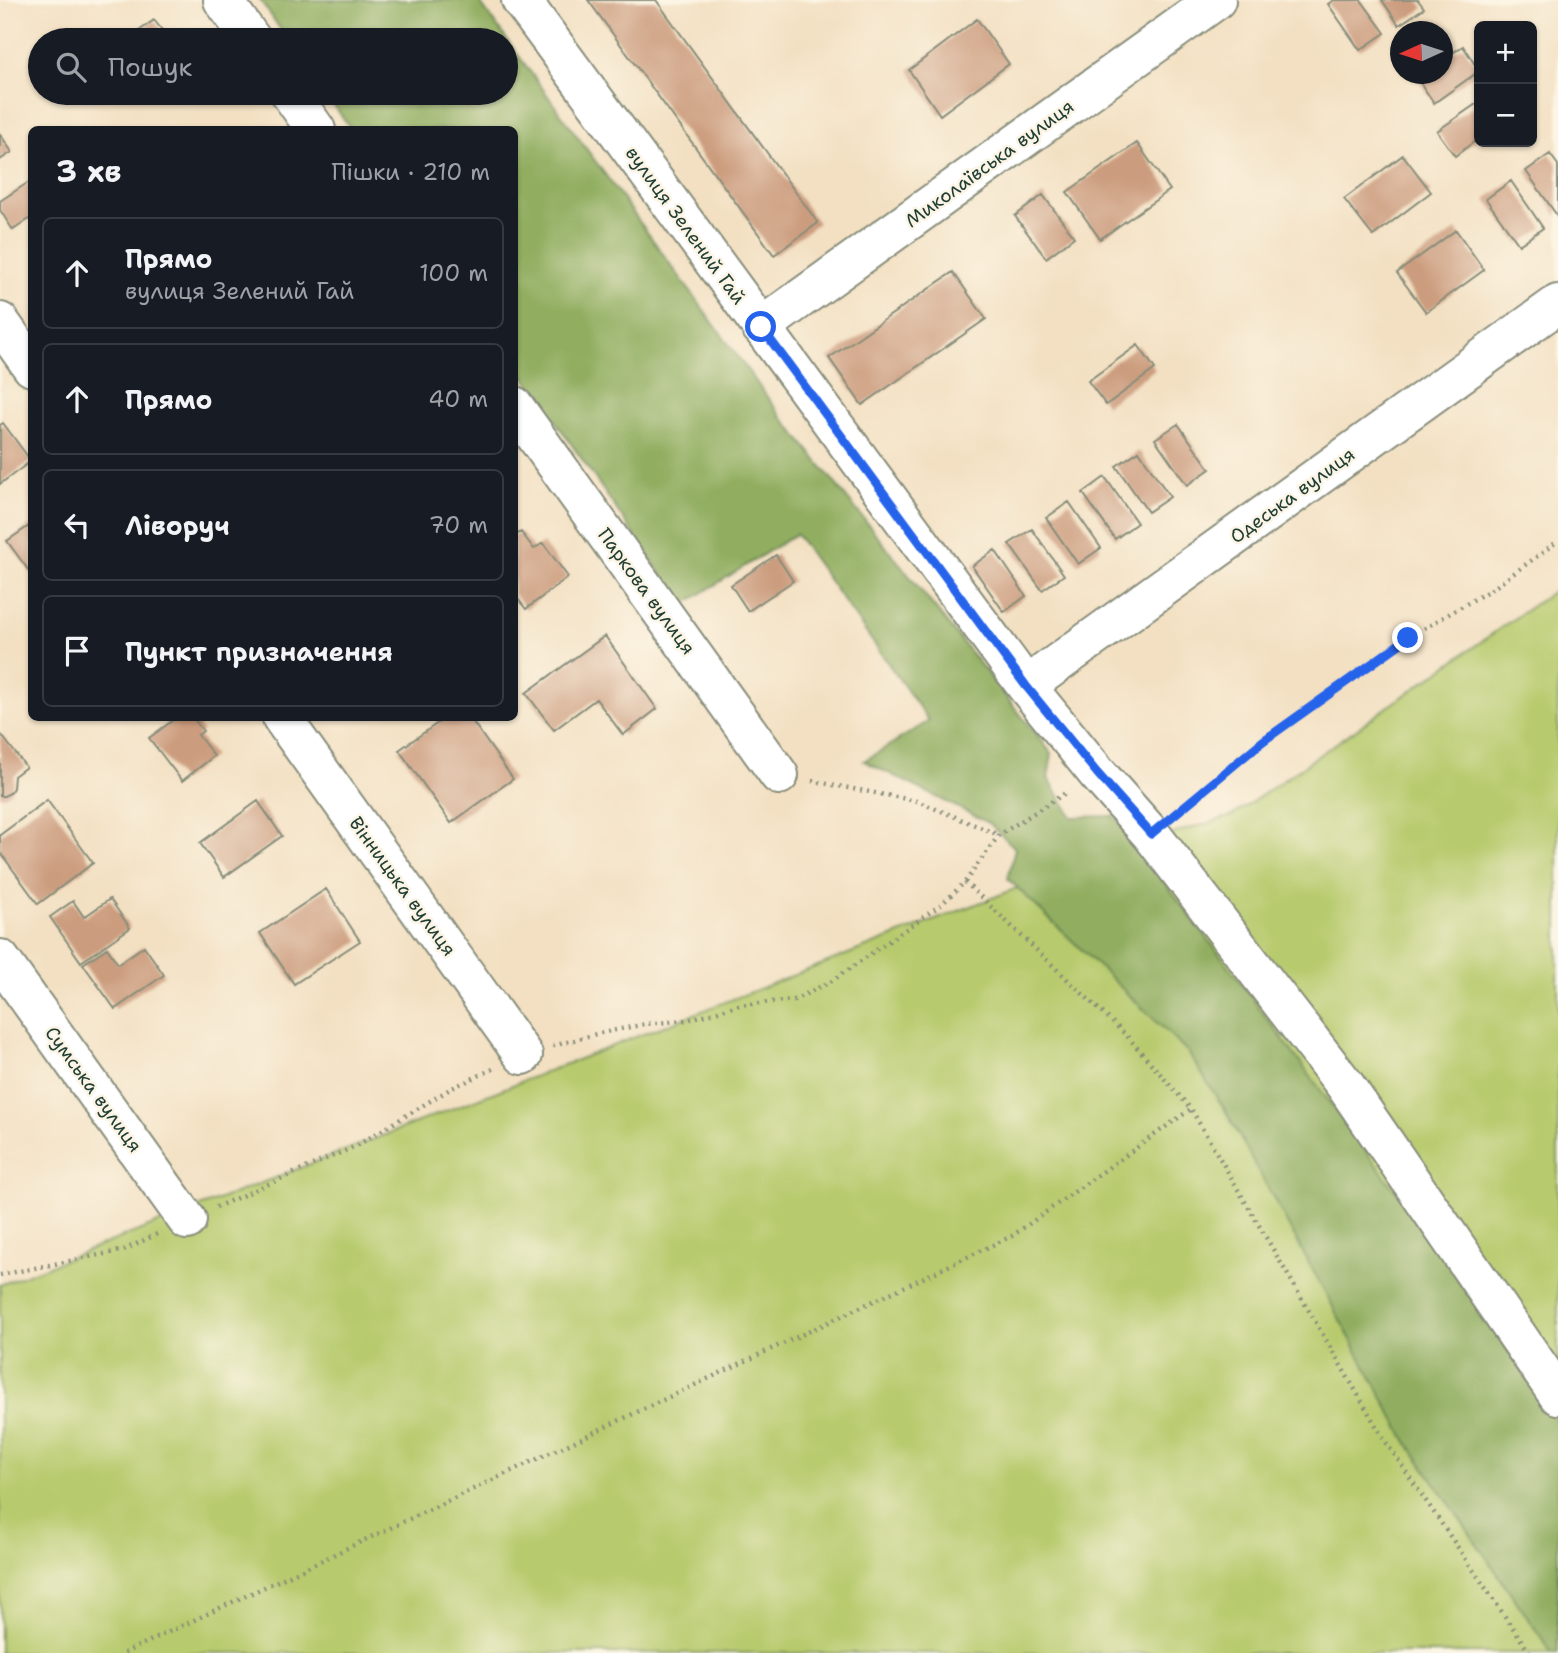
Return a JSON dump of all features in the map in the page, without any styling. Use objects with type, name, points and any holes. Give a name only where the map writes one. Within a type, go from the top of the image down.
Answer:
[{"type":"street","points":[[223,0],[243,28]]},
{"type":"street","name":"вулиця Зелений Гай","points":[[521,0],[1026,686],[1151,834],[1345,1085],[1558,1395]]},
{"type":"street","name":"Миколаївська вулиця","points":[[761,327],[1216,0]]},
{"type":"street","points":[[298,105],[313,126]]},
{"type":"street","name":"Одеська вулиця","points":[[1026,686],[1558,304]]},
{"type":"street","points":[[0,322],[28,361]]},
{"type":"street","name":"Паркова вулиця","points":[[518,412],[779,775]]},
{"type":"street","name":"Вінницька вулиця","points":[[284,721],[523,1055]]},
{"type":"street","name":"Сумська вулиця","points":[[0,959],[187,1220]]},
{"type":"path","points":[[1151,834],[1274,733],[1408,638],[1495,587],[1558,541]]},
{"type":"path","points":[[0,1275],[124,1250],[356,1146],[450,1089],[523,1055],[596,1034],[646,1024],[687,1020],[738,1005],[794,1000],[832,981],[942,904],[965,882],[999,835],[1097,773]]},
{"type":"path","points":[[779,775],[917,802],[999,835]]},
{"type":"path","points":[[965,882],[1127,1036],[1191,1109],[1385,1441],[1530,1653]]},
{"type":"path","points":[[124,1653],[1012,1236],[1191,1109]]},
{"type":"green space","points":[[260,0],[478,0],[498,28],[280,28]]},
{"type":"green space","points":[[518,55],[778,412],[1052,754],[1048,778],[1072,817],[1114,816],[1410,1210],[1558,1423],[1558,1653],[1552,1653],[1407,1442],[1224,1108],[1187,1051],[1008,879],[1015,848],[989,823],[864,761],[929,721],[796,534],[683,605],[518,367],[518,126],[349,126],[334,105],[518,105]]},
{"type":"green space","points":[[1558,588],[1558,1653],[0,1653],[0,1285],[1102,855],[1232,816]]},
{"type":"building","points":[[588,0],[656,0],[818,223],[774,255]]},
{"type":"building","points":[[1334,0],[1361,0],[1385,33],[1360,50],[1328,4]]},
{"type":"building","points":[[1382,0],[1418,0],[1424,8],[1405,21],[1396,21]]},
{"type":"building","points":[[977,19],[1009,64],[940,115],[909,70]]},
{"type":"building","points":[[154,20],[160,28],[143,28]]},
{"type":"building","points":[[1463,46],[1474,63],[1474,75],[1434,103],[1421,84],[1453,84],[1453,53]]},
{"type":"building","points":[[1474,105],[1474,142],[1455,156],[1437,131]]},
{"type":"building","points":[[0,134],[12,152],[0,160]]},
{"type":"building","points":[[1137,143],[1170,190],[1100,239],[1067,192]]},
{"type":"building","points":[[1550,154],[1558,165],[1558,217],[1526,171]]},
{"type":"building","points":[[1403,155],[1431,192],[1373,236],[1344,199]]},
{"type":"building","points":[[1511,181],[1543,228],[1519,245],[1486,199]]},
{"type":"building","points":[[28,183],[28,220],[13,230],[0,210],[0,201]]},
{"type":"building","points":[[1043,195],[1074,237],[1046,258],[1015,216]]},
{"type":"building","points":[[1456,230],[1484,270],[1426,312],[1397,273]]},
{"type":"building","points":[[953,272],[986,319],[862,405],[829,358]]},
{"type":"building","points":[[1138,345],[1155,369],[1106,405],[1088,381]]},
{"type":"building","points":[[3,423],[28,457],[28,463],[0,484],[0,425]]},
{"type":"building","points":[[1178,424],[1210,469],[1187,485],[1155,439]]},
{"type":"building","points":[[1139,451],[1170,497],[1148,512],[1116,466]]},
{"type":"building","points":[[1105,477],[1137,523],[1115,539],[1083,493]]},
{"type":"building","points":[[1069,502],[1101,548],[1078,564],[1046,518]]},
{"type":"building","points":[[28,527],[28,570],[7,541]]},
{"type":"building","points":[[1032,529],[1064,575],[1042,590],[1009,544]]},
{"type":"building","points":[[521,532],[534,549],[543,543],[568,577],[526,609],[518,599],[518,534]]},
{"type":"building","points":[[995,550],[1026,596],[1004,612],[972,566]]},
{"type":"building","points":[[776,555],[793,581],[748,611],[731,585]]},
{"type":"building","points":[[605,636],[657,709],[623,735],[596,699],[554,730],[526,693]]},
{"type":"building","points":[[172,721],[195,721],[203,731],[198,735],[214,756],[182,781],[149,738]]},
{"type":"building","points":[[441,721],[472,721],[513,779],[451,823],[399,750]]},
{"type":"building","points":[[0,733],[26,767],[14,776],[13,788],[4,796],[0,796]]},
{"type":"building","points":[[47,800],[93,863],[38,904],[0,852],[0,835]]},
{"type":"building","points":[[258,801],[282,836],[224,877],[200,843]]},
{"type":"building","points":[[326,889],[360,941],[294,984],[260,933]]},
{"type":"building","points":[[110,899],[130,928],[81,962],[50,917],[73,901],[84,917]]},
{"type":"building","points":[[144,946],[164,975],[115,1009],[83,964],[107,948],[118,964]]},
{"type":"route","points":[[761,327],[1026,686],[1151,834],[1263,741],[1408,638]]}]
